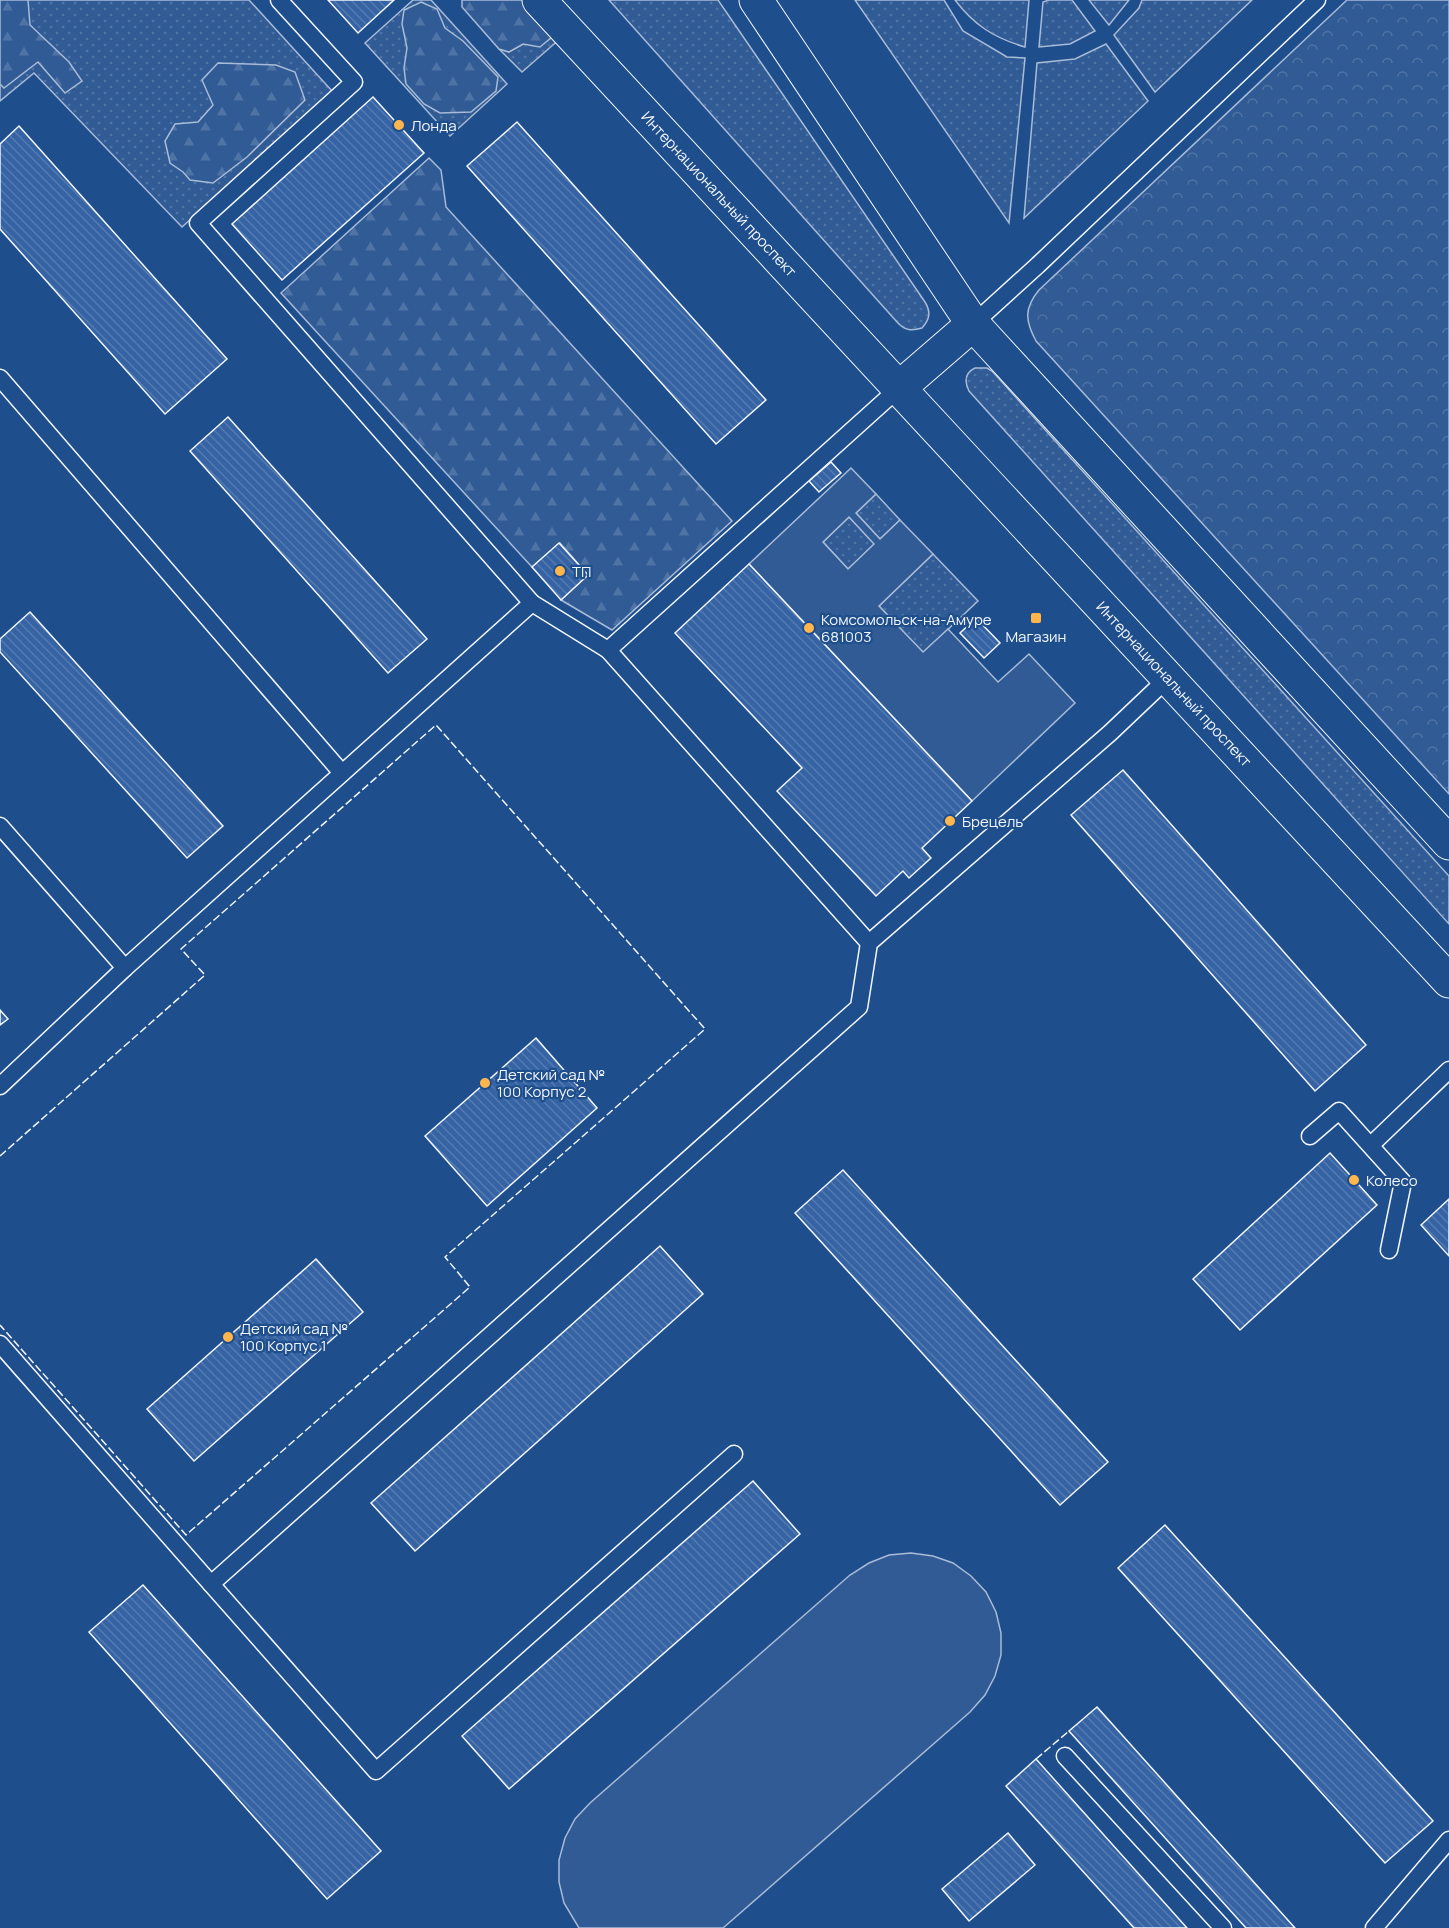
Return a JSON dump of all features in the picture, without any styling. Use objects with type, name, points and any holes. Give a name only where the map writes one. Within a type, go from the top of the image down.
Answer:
[{"type":"main road","name":"Интернациональный проспект","points":[[539,0],[1449,981]]},
{"type":"main road","points":[[756,0],[973,324],[1449,843]]},
{"type":"main road","points":[[899,388],[973,324]]},
{"type":"lane","points":[[279,0],[354,82],[198,223],[532,603],[608,650],[869,943]]},
{"type":"lane","points":[[973,324],[1317,0]]},
{"type":"lane","points":[[0,378],[342,773]]},
{"type":"lane","points":[[608,650],[899,388]]},
{"type":"lane","points":[[0,1086],[125,968],[532,603]]},
{"type":"lane","points":[[211,1584],[859,1007],[869,943],[1110,733],[1168,678]]},
{"type":"lane","points":[[0,826],[125,968]]},
{"type":"lane","points":[[1371,1145],[1449,1070]]},
{"type":"lane","points":[[1310,1136],[1339,1111],[1403,1182],[1389,1250]]},
{"type":"lane","points":[[0,1344],[376,1771],[734,1454]]},
{"type":"lane","points":[[1065,1756],[1223,1928]]},
{"type":"lane","points":[[1374,1928],[1449,1840]]},
{"type":"green space","points":[[0,0],[249,0],[332,91],[182,227],[34,73],[0,101]]},
{"type":"green space","points":[[0,0],[28,0],[30,25],[69,62],[82,81],[65,93],[38,62],[4,88],[0,84]]},
{"type":"green space","points":[[413,0],[431,0],[507,84],[450,136],[365,43]]},
{"type":"green space","points":[[462,0],[529,0],[552,37],[540,47],[523,44],[509,52],[499,49],[462,7]]},
{"type":"green space","points":[[609,0],[718,0],[925,302],[929,315],[922,328],[909,330],[897,322]]},
{"type":"green space","points":[[855,0],[944,0],[963,31],[1007,57],[1025,58],[1009,223]]},
{"type":"green space","points":[[955,0],[1029,0],[1025,47],[994,35],[970,17]]},
{"type":"green space","points":[[1072,0],[1095,31],[1070,44],[1039,47],[1043,2]]},
{"type":"green space","points":[[1089,0],[1129,0],[1109,25]]},
{"type":"green space","points":[[1142,0],[1252,0],[1155,92],[1114,35],[1139,8]]},
{"type":"green space","points":[[1347,0],[1449,0],[1449,794],[1036,341],[1028,321],[1031,303],[1039,290]]},
{"type":"green space","points":[[421,2],[437,9],[445,28],[463,41],[498,77],[496,91],[471,112],[440,113],[424,104],[406,84],[404,68],[407,48],[402,24],[404,10]]},
{"type":"green space","points":[[562,37],[522,72],[499,49],[509,52],[523,44]]},
{"type":"green space","points":[[1106,44],[1148,101],[1024,218],[1037,63],[1075,59]]},
{"type":"green space","points":[[218,63],[276,65],[295,72],[305,100],[247,157],[213,183],[190,180],[170,163],[165,141],[175,124],[198,122],[213,105],[202,80]]},
{"type":"green space","points":[[429,158],[441,170],[446,207],[732,521],[612,630],[561,600],[588,575],[560,543],[532,567],[281,293]]},
{"type":"green space","points":[[975,368],[987,368],[992,371],[1449,876],[1449,924],[969,391],[966,378]]},
{"type":"green space","points":[[876,494],[900,520],[880,539],[856,513]]},
{"type":"green space","points":[[849,517],[875,544],[848,569],[823,542]]},
{"type":"green space","points":[[933,554],[978,601],[923,653],[879,606]]},
{"type":"shaded area","points":[[851,468],[876,494],[856,513],[880,539],[900,520],[933,554],[879,606],[923,652],[948,629],[998,682],[1029,654],[1075,703],[972,801],[749,564]],"holes":[[[849,517],[874,544],[848,569],[823,542]]]},
{"type":"shaded area","points":[[911,1553],[933,1556],[953,1563],[971,1576],[986,1592],[996,1612],[1001,1633],[1001,1655],[995,1676],[985,1695],[970,1712],[723,1928],[579,1928],[564,1903],[559,1882],[559,1860],[565,1838],[575,1819],[590,1803],[850,1575],[869,1563],[889,1555]]},
{"type":"building","points":[[328,0],[394,0],[358,33]]},
{"type":"building","points":[[373,97],[424,153],[282,280],[232,224]]},
{"type":"building","points":[[517,122],[766,400],[716,444],[467,166]]},
{"type":"building","points":[[19,126],[227,359],[165,414],[0,229],[0,144]]},
{"type":"building","points":[[228,417],[427,639],[388,673],[190,451]]},
{"type":"building","points":[[831,462],[841,473],[819,492],[809,481]]},
{"type":"building","name":"ТП","points":[[559,543],[588,575],[561,600],[532,567]]},
{"type":"building","points":[[749,564],[972,801],[922,848],[931,858],[909,878],[903,871],[876,896],[777,791],[802,768],[675,633]]},
{"type":"building","points":[[30,612],[223,826],[187,858],[0,652],[0,639]]},
{"type":"building","points":[[976,618],[1000,643],[984,658],[960,633]]},
{"type":"building","points":[[1123,770],[1366,1045],[1315,1091],[1071,815]]},
{"type":"building","points":[[0,1010],[8,1019],[0,1025]]},
{"type":"building","points":[[536,1038],[597,1108],[487,1206],[425,1136]]},
{"type":"building","points":[[1330,1153],[1377,1205],[1240,1330],[1193,1279]]},
{"type":"building","points":[[843,1170],[1108,1462],[1060,1505],[795,1213]]},
{"type":"building","points":[[1449,1199],[1449,1256],[1421,1225]]},
{"type":"building","points":[[660,1246],[703,1294],[415,1551],[371,1503]]},
{"type":"building","points":[[316,1259],[363,1312],[194,1461],[147,1409]]},
{"type":"building","points":[[753,1481],[800,1534],[509,1789],[462,1736]]},
{"type":"building","points":[[1165,1525],[1433,1821],[1385,1863],[1118,1568]]},
{"type":"building","points":[[143,1585],[381,1851],[327,1899],[89,1632]]},
{"type":"building","points":[[1097,1707],[1295,1928],[1246,1928],[1069,1731]]},
{"type":"building","points":[[1036,1759],[1187,1928],[1134,1928],[1006,1786]]},
{"type":"building","points":[[1008,1833],[1035,1865],[969,1921],[942,1889]]},
{"type":"fence","points":[[0,1156],[205,975],[181,949],[436,725],[705,1029],[445,1257],[470,1287],[186,1535],[0,1325]]},
{"type":"fence","points":[[1036,1759],[1069,1731]]},
{"type":"place","name":"Лонда","points":[[399,125]]},
{"type":"place","name":"ТП","points":[[560,571]]},
{"type":"place","name":"Магазин","points":[[1036,618]]},
{"type":"place","name":"Комсомольск-на-Амуре 681003","points":[[809,628]]},
{"type":"place","name":"Брецель","points":[[950,821]]},
{"type":"place","name":"Детский сад № 100 Корпус 2","points":[[485,1083]]},
{"type":"place","name":"Колесо","points":[[1354,1180]]},
{"type":"place","name":"Детский сад № 100 Корпус 1","points":[[228,1337]]}]
